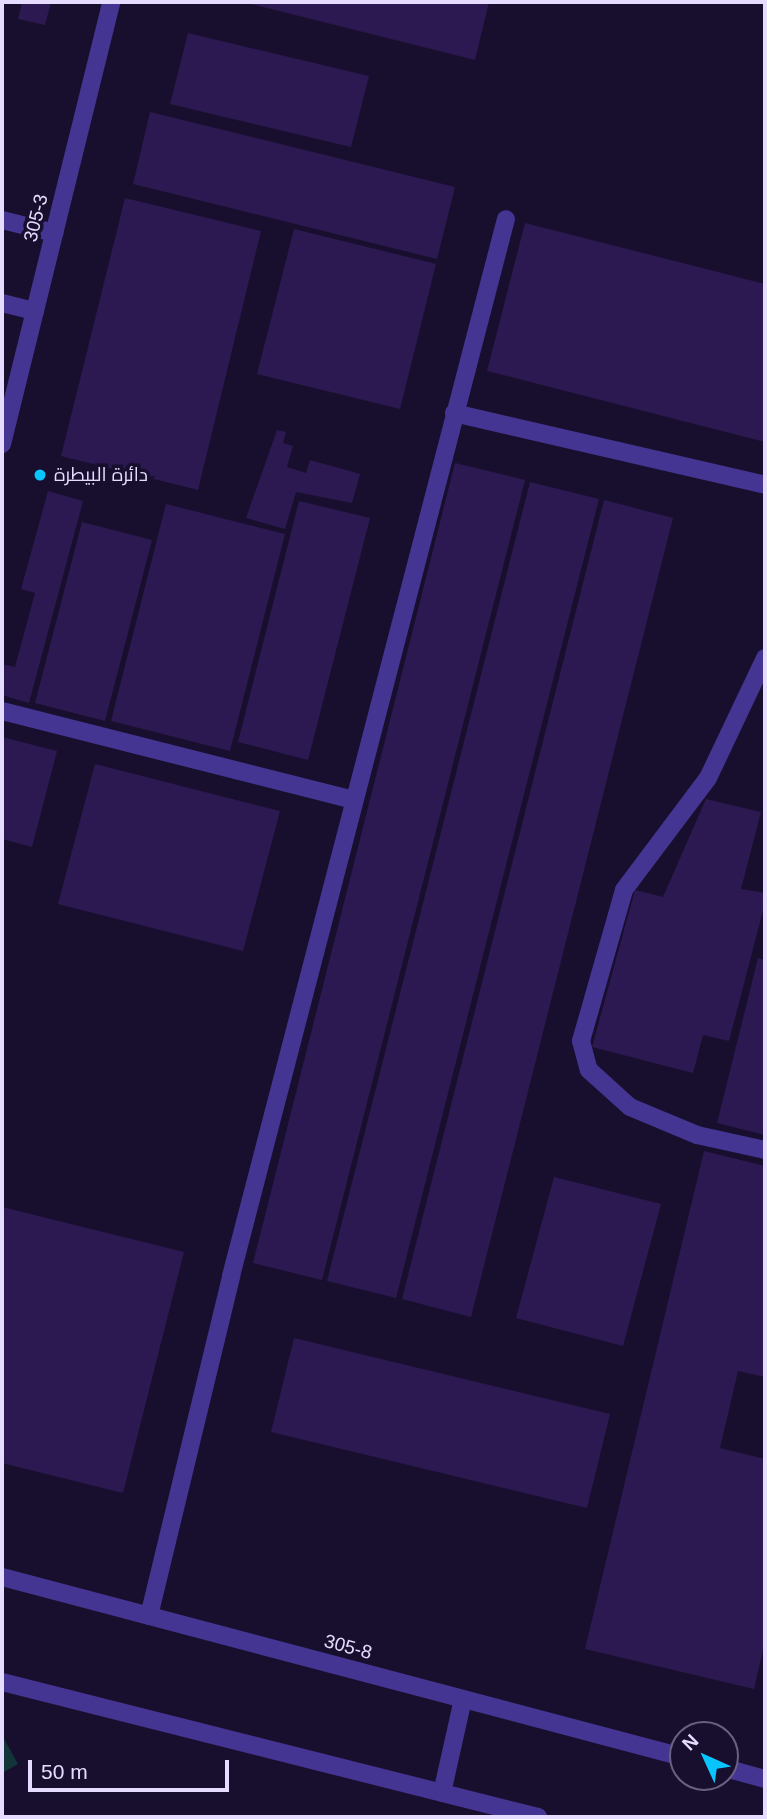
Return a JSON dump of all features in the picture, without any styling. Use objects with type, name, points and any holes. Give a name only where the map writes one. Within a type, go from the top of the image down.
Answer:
[{"type":"street","name":"305-3","points":[[2,444],[111,2]]},
{"type":"street","points":[[149,1616],[354,800],[506,219]]},
{"type":"street","points":[[2,220],[54,233]]},
{"type":"street","points":[[2,303],[35,311]]},
{"type":"street","points":[[454,413],[765,485]]},
{"type":"street","points":[[765,658],[708,778],[624,890],[581,1041],[589,1070],[630,1107],[697,1135],[765,1150]]},
{"type":"street","points":[[2,711],[354,800]]},
{"type":"street","name":"305-8","points":[[2,1577],[669,1753]]},
{"type":"street","points":[[2,1682],[538,1817]]},
{"type":"street","points":[[442,1793],[464,1699]]},
{"type":"street","points":[[739,1772],[765,1779]]},
{"type":"green space","points":[[2,1735],[18,1764],[2,1773]]},
{"type":"building","points":[[22,2],[51,2],[45,25],[18,19]]},
{"type":"building","points":[[243,2],[489,2],[475,60]]},
{"type":"building","points":[[188,33],[369,76],[351,147],[170,104]]},
{"type":"building","points":[[150,112],[455,187],[437,259],[133,184]]},
{"type":"building","points":[[125,198],[261,231],[198,490],[61,456]]},
{"type":"building","points":[[525,223],[765,284],[765,442],[487,371]]},
{"type":"building","points":[[294,229],[436,264],[400,409],[257,374]]},
{"type":"building","points":[[277,430],[286,432],[283,443],[293,446],[287,467],[306,473],[310,460],[360,474],[352,503],[296,492],[285,529],[246,518]]},
{"type":"building","points":[[455,463],[525,480],[322,1280],[253,1263]]},
{"type":"building","points":[[530,482],[599,499],[396,1298],[327,1281]]},
{"type":"building","points":[[48,491],[83,501],[29,703],[2,695],[2,664],[15,667],[35,593],[21,589]]},
{"type":"building","points":[[604,500],[673,518],[471,1317],[402,1299]]},
{"type":"building","points":[[299,501],[370,518],[308,760],[238,742]]},
{"type":"building","points":[[166,504],[285,534],[230,751],[111,721]]},
{"type":"building","points":[[82,522],[152,540],[105,721],[35,703]]},
{"type":"building","points":[[2,737],[57,751],[32,847],[2,839]]},
{"type":"building","points":[[95,764],[280,811],[243,951],[58,904]]},
{"type":"building","points":[[706,799],[761,812],[741,889],[765,893],[765,903],[729,1041],[703,1035],[693,1073],[592,1047],[635,890],[663,897]]},
{"type":"building","points":[[758,958],[765,960],[765,1135],[717,1123]]},
{"type":"building","points":[[704,1151],[765,1166],[765,1377],[738,1371],[720,1448],[765,1459],[765,1641],[754,1689],[585,1649]]},
{"type":"building","points":[[554,1177],[661,1204],[623,1346],[516,1318]]},
{"type":"building","points":[[2,1207],[184,1252],[123,1493],[2,1463]]},
{"type":"building","points":[[294,1338],[610,1414],[587,1508],[271,1432]]},
{"type":"place","name":"دائرة البيطرة","points":[[40,475]]}]
